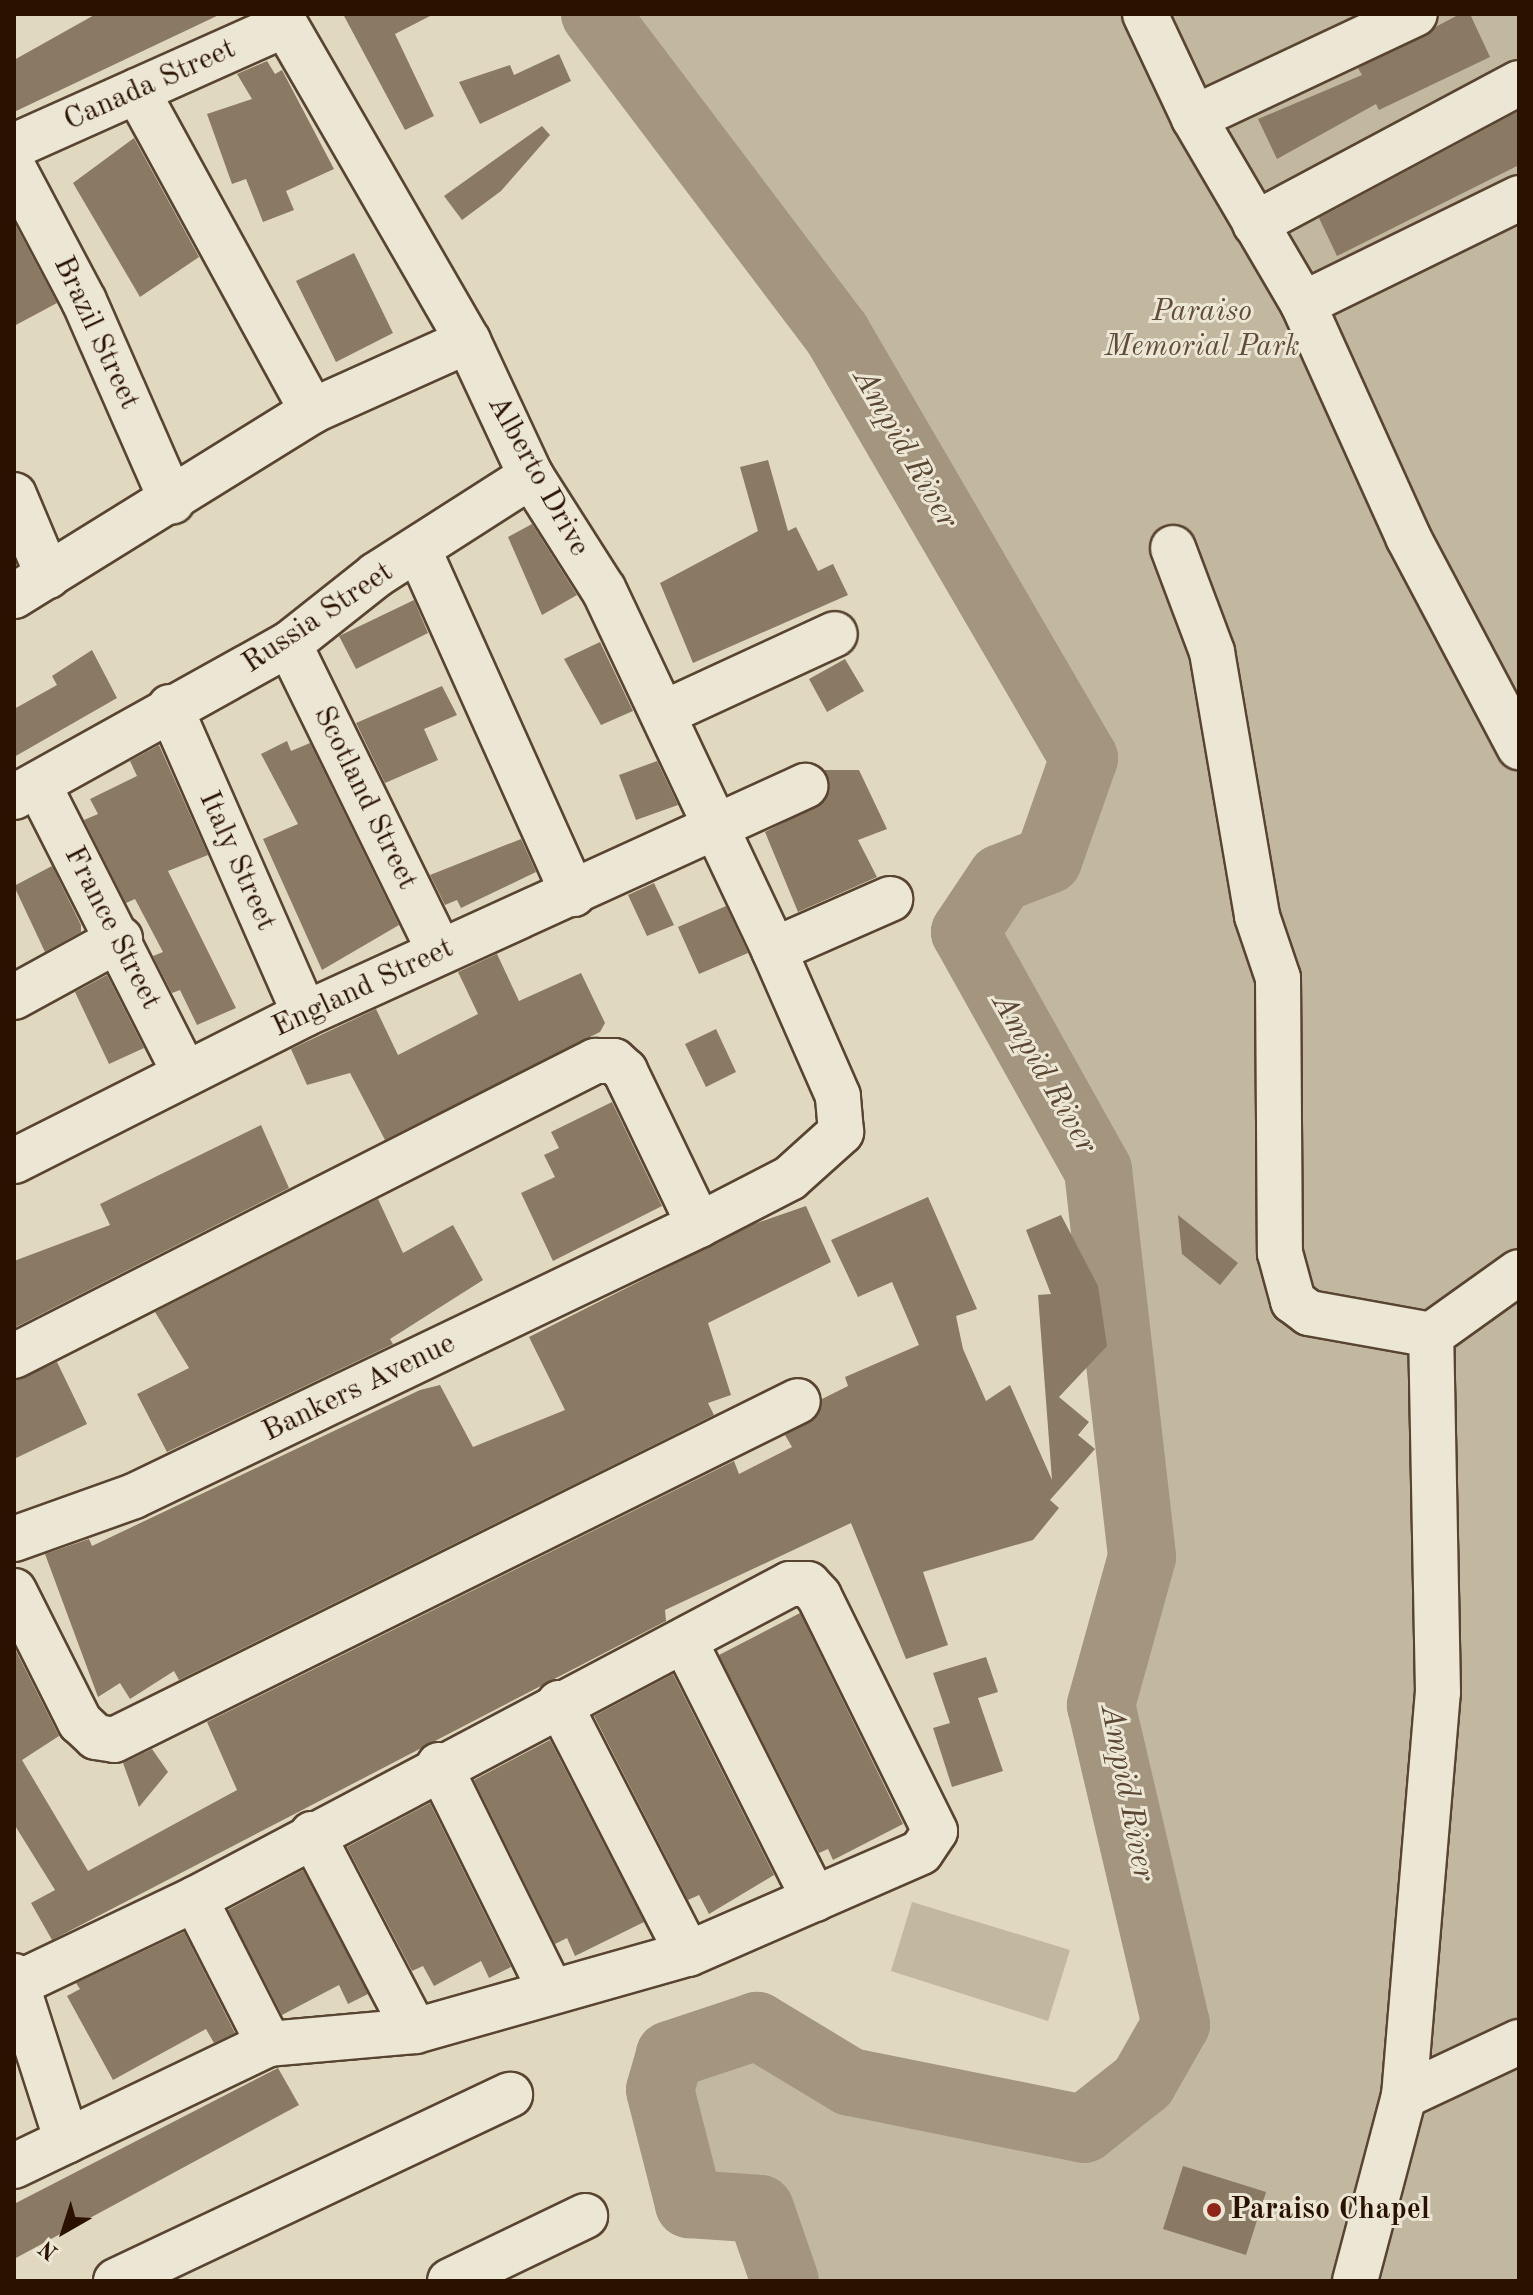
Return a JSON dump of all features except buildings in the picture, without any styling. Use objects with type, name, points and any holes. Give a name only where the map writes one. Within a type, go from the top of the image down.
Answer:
[{"type":"street","points":[[1145,14],[1194,118],[1303,304],[1408,537],[1519,747]]},
{"type":"street","points":[[1194,118],[1415,14]]},
{"type":"street","name":"Canada Street","points":[[14,146],[137,91],[282,20]]},
{"type":"street","name":"Alberto Drive","points":[[282,20],[468,341],[531,476],[603,589],[774,950]]},
{"type":"street","points":[[1255,224],[1519,83]]},
{"type":"street","points":[[137,91],[312,411]]},
{"type":"street","name":"Brazil Street","points":[[14,169],[84,301],[172,501]]},
{"type":"street","points":[[1303,304],[1519,198]]},
{"type":"street","points":[[14,495],[31,586],[312,411],[468,341]]},
{"type":"street","name":"Russia Street","points":[[26,791],[170,707],[289,644],[376,575],[420,553],[531,476]]},
{"type":"street","points":[[1173,548],[1212,652],[1257,916],[1278,978],[1280,1253],[1293,1301],[1321,1316],[1431,1335],[1519,1272]]},
{"type":"street","points":[[420,553],[573,894]]},
{"type":"street","points":[[664,713],[835,634]]},
{"type":"street","name":"Scotland Street","points":[[289,644],[440,952]]},
{"type":"street","name":"Italy Street","points":[[170,707],[305,1014]]},
{"type":"street","name":"England Street","points":[[14,1161],[184,1072],[305,1014],[805,786]]},
{"type":"street","name":"France Street","points":[[26,791],[120,939],[184,1072]]},
{"type":"street","points":[[774,950],[890,899]]},
{"type":"street","points":[[14,997],[120,939]]},
{"type":"street","name":"Bankers Avenue","points":[[14,1539],[134,1496],[699,1225],[790,1178],[841,1132],[838,1096],[774,950]]},
{"type":"street","points":[[14,1356],[595,1061],[614,1061],[625,1071],[699,1225]]},
{"type":"street","points":[[1355,2281],[1404,2096],[1438,1692],[1431,1335]]},
{"type":"street","points":[[14,1591],[80,1722],[96,1737],[114,1740],[798,1401]]},
{"type":"street","points":[[14,2166],[67,2141],[269,2044],[415,2031],[688,1954],[921,1852],[935,1831],[819,1596],[808,1584],[790,1584],[685,1642],[439,1765],[195,1899],[15,1980],[67,2141]]},
{"type":"street","points":[[685,1642],[814,1899]]},
{"type":"street","points":[[559,1703],[688,1954]]},
{"type":"street","points":[[439,1765],[551,1992]]},
{"type":"street","points":[[312,1834],[415,2031]]},
{"type":"street","points":[[195,1899],[269,2044]]},
{"type":"street","points":[[1404,2096],[1519,2042]]},
{"type":"street","points":[[116,2281],[510,2095]]},
{"type":"street","points":[[450,2281],[585,2216]]},
{"type":"green space","name":"Paraiso Memorial Park","points":[[595,14],[1519,14],[1519,2281],[785,2281],[759,2209],[689,2204],[660,2090],[670,2055],[757,2026],[850,2082],[1084,2129],[1143,2082],[1176,2024],[1101,1705],[1142,1557],[1098,1170],[965,932],[1001,878],[1048,860],[1084,758],[837,334]]},
{"type":"green space","points":[[912,1902],[1070,1950],[1048,2021],[891,1971]]},
{"type":"waterway","name":"Ampid River","points":[[595,14],[837,334],[1084,758],[1048,860],[1001,878],[965,932],[1098,1170],[1142,1557],[1101,1705],[1176,2024],[1143,2082],[1084,2129],[850,2082],[757,2026],[670,2055],[660,2090],[689,2204],[760,2209],[785,2281]]},
{"type":"place","name":"Paraiso Chapel","points":[[1214,2210]]}]
